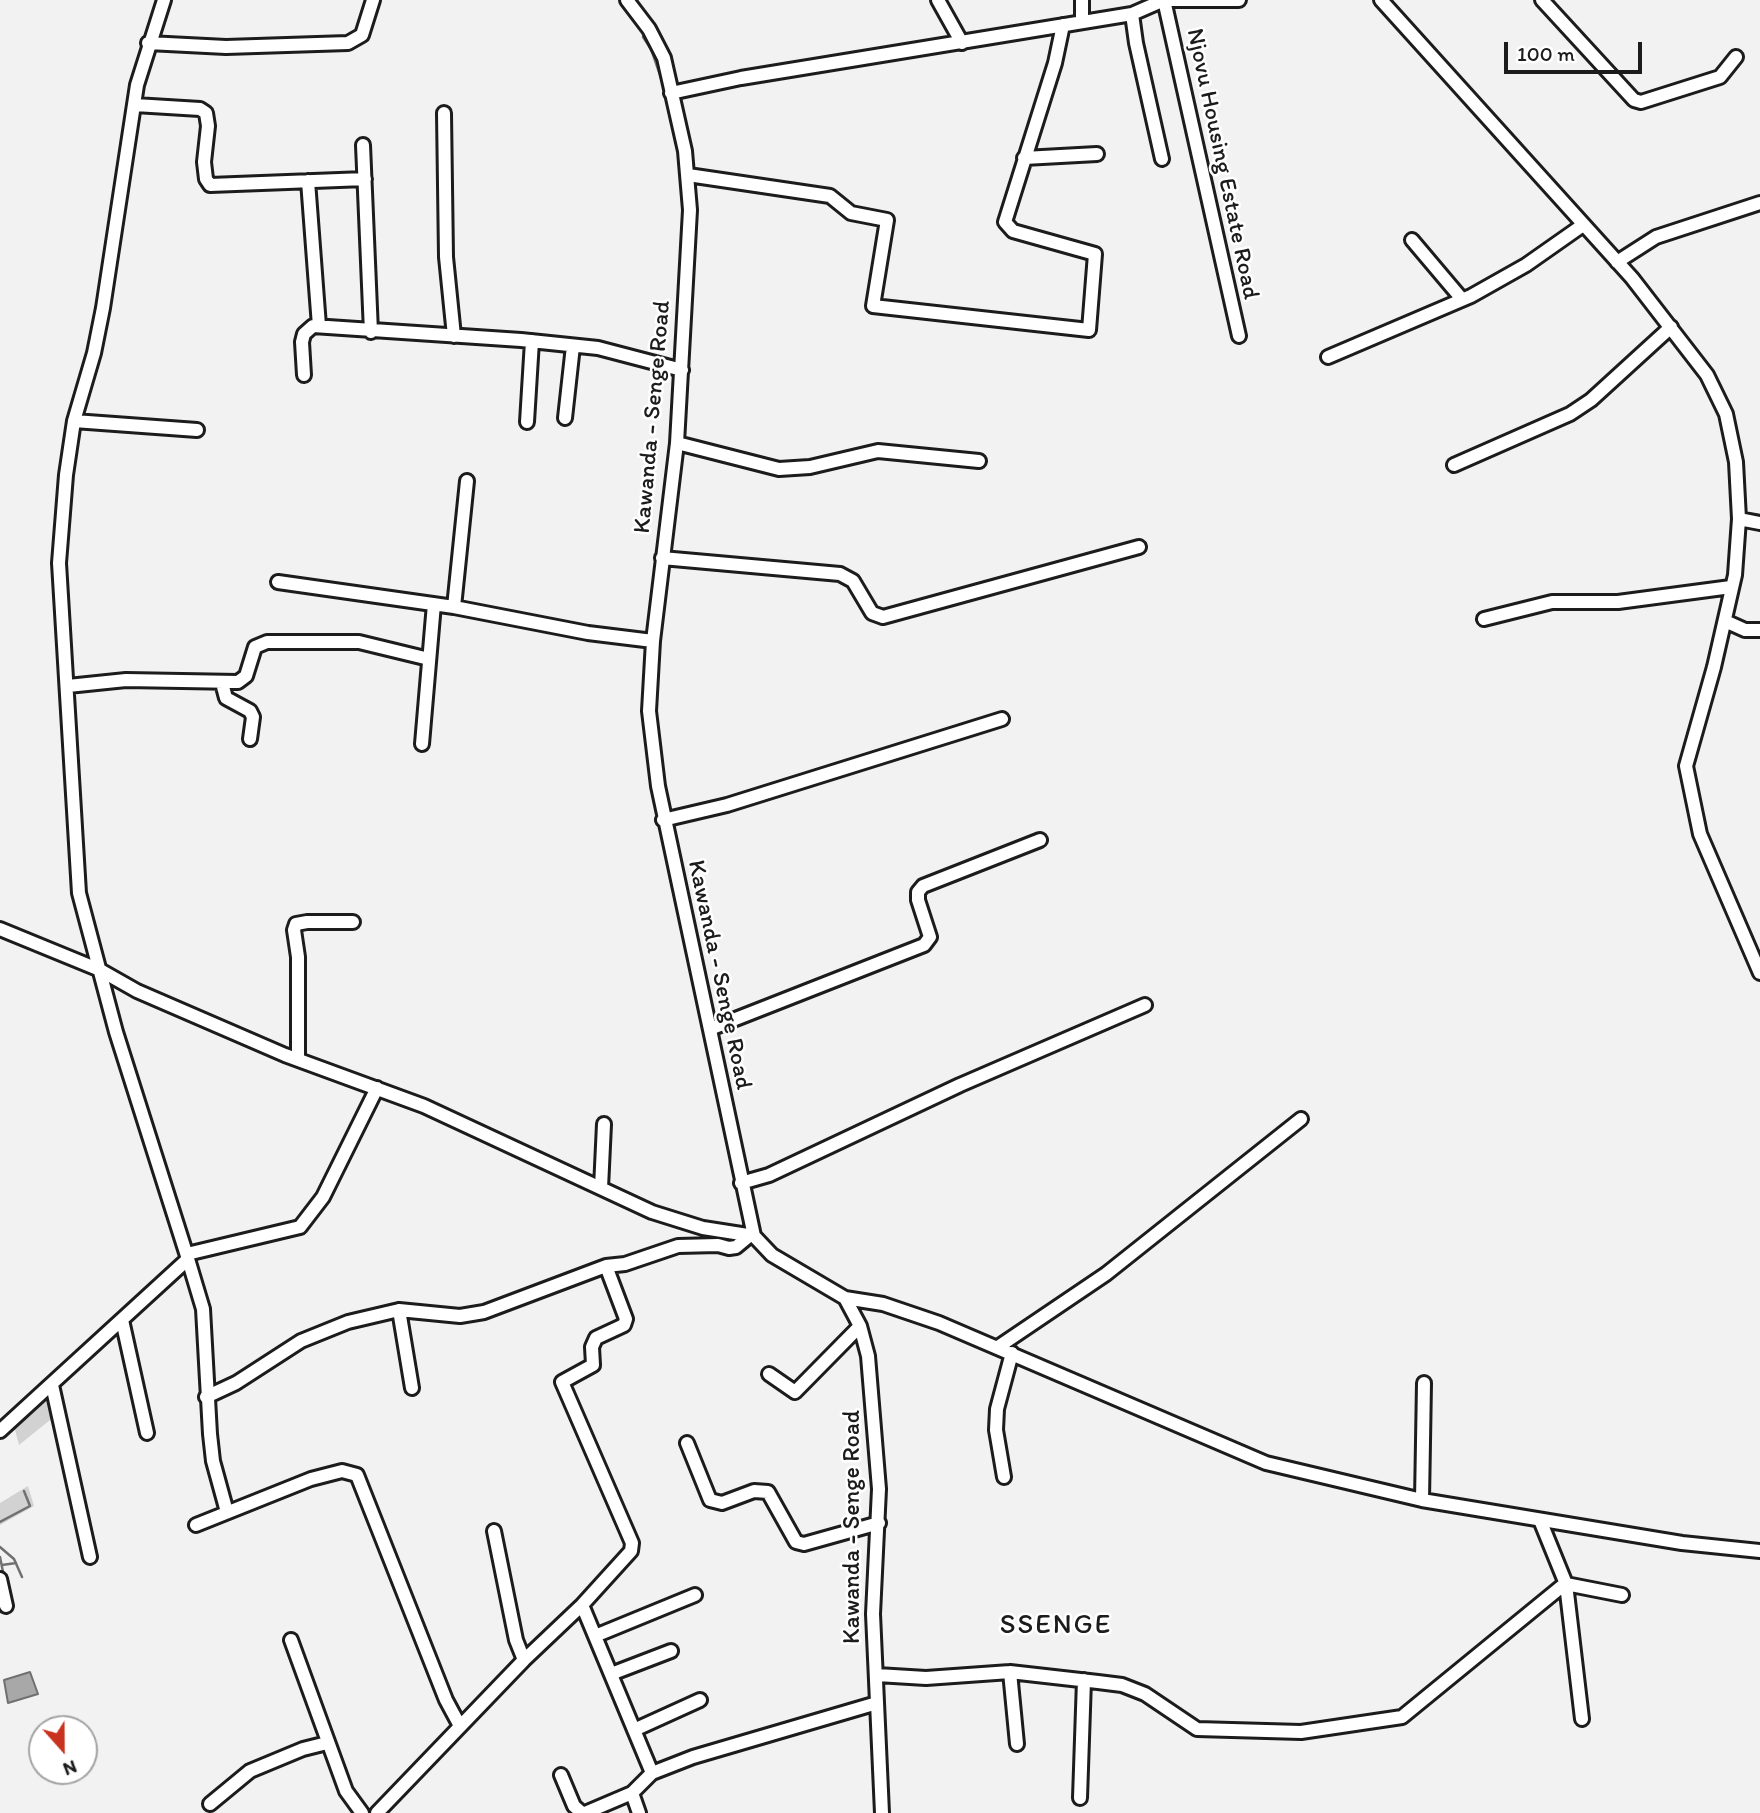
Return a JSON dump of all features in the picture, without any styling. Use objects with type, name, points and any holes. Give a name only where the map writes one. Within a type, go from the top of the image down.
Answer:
[{"type":"street","points":[[163,0],[137,85],[103,307],[94,353],[74,421],[66,475],[59,564],[68,686],[75,860],[86,929],[129,1076],[203,1309],[206,1396],[213,1461],[227,1513]]},
{"type":"street","points":[[148,43],[226,47],[348,43],[362,35],[373,0]]},
{"type":"street","name":"Kawanda - Senge Road","points":[[627,0],[649,29],[664,58],[685,150],[690,237],[681,343],[677,443],[653,640],[649,712],[663,820],[710,1029],[751,1236]]},
{"type":"street","points":[[938,0],[962,43]]},
{"type":"street","points":[[1082,0],[1082,21]]},
{"type":"street","points":[[671,93],[729,80],[1132,14],[1166,0],[1239,0]]},
{"type":"street","name":"Njovu Housing Estate Road","points":[[1166,0],[1238,336]]},
{"type":"street","points":[[1381,0],[1617,262],[1707,375],[1726,414],[1736,462],[1739,519],[1725,621],[1686,766],[1700,834],[1760,973]]},
{"type":"street","points":[[1542,0],[1634,100],[1641,102],[1720,77],[1736,57]]},
{"type":"street","points":[[1132,14],[1162,159]]},
{"type":"street","points":[[688,175],[830,196],[851,213],[887,220],[873,306],[1090,330],[1095,254],[1013,231],[1006,225],[1024,158],[1055,63],[1063,25]]},
{"type":"street","points":[[135,105],[200,109],[206,113],[208,126],[204,162],[206,179],[210,185],[365,178]]},
{"type":"street","points":[[444,113],[446,257],[454,336]]},
{"type":"street","points":[[363,145],[371,332]]},
{"type":"street","points":[[1024,158],[1097,154]]},
{"type":"street","points":[[308,181],[319,326]]},
{"type":"street","points":[[1617,262],[1656,237],[1760,203]]},
{"type":"street","points":[[1328,357],[1461,298],[1526,265],[1583,225]]},
{"type":"street","points":[[1412,240],[1461,298]]},
{"type":"street","points":[[304,375],[304,334],[311,327],[319,326],[598,348],[682,370]]},
{"type":"street","points":[[1454,465],[1570,414],[1591,400],[1671,327]]},
{"type":"street","points":[[527,422],[532,341]]},
{"type":"street","points":[[565,418],[573,346]]},
{"type":"street","points":[[74,421],[197,430]]},
{"type":"street","points":[[677,443],[779,469],[810,467],[878,451],[979,461]]},
{"type":"street","points":[[454,607],[467,481]]},
{"type":"street","points":[[1739,519],[1760,523]]},
{"type":"street","points":[[662,558],[840,574],[853,580],[872,613],[883,617],[1139,547]]},
{"type":"street","points":[[278,582],[454,607],[588,633],[653,640]]},
{"type":"street","points":[[1484,619],[1552,602],[1618,602],[1731,587]]},
{"type":"street","points":[[422,744],[434,604]]},
{"type":"street","points":[[1725,621],[1745,629],[1760,631]]},
{"type":"street","points":[[68,686],[126,680],[222,683],[243,680],[255,647],[267,642],[359,642],[429,659]]},
{"type":"street","points":[[222,683],[226,698],[250,711],[253,717],[250,739]]},
{"type":"street","points":[[663,820],[727,805],[1002,719]]},
{"type":"street","points":[[710,1029],[924,945],[930,937],[918,900],[918,892],[923,886],[1040,840]]},
{"type":"street","points":[[298,1059],[298,957],[293,930],[296,924],[307,922],[353,922]]},
{"type":"street","points":[[0,929],[100,970],[137,991],[298,1059],[377,1088],[507,1143],[652,1212],[751,1236],[772,1255],[845,1298],[883,1304],[998,1347],[1048,1372],[1266,1463],[1422,1500],[1682,1543],[1760,1551]]},
{"type":"street","points":[[741,1183],[769,1175],[960,1085],[1145,1005]]},
{"type":"street","points":[[0,1432],[188,1256],[300,1227],[323,1196],[377,1088]]},
{"type":"street","points":[[998,1347],[1105,1274],[1301,1119]]},
{"type":"street","points":[[601,1188],[604,1124]]},
{"type":"street","points":[[206,1396],[236,1383],[301,1341],[348,1322],[399,1310],[460,1315],[484,1312],[606,1266],[625,1264],[678,1246],[736,1247],[751,1236]]},
{"type":"street","points":[[377,1813],[626,1557],[632,1542],[562,1382],[593,1365],[592,1347],[596,1338],[624,1325],[626,1318],[606,1266]]},
{"type":"street","name":"Kawanda - Senge Road","points":[[845,1298],[860,1326],[871,1370],[879,1522],[873,1614],[882,1813]]},
{"type":"street","points":[[399,1310],[412,1388]]},
{"type":"street","points":[[122,1320],[147,1433]]},
{"type":"street","points":[[769,1374],[795,1392],[860,1326]]},
{"type":"street","points":[[1004,1477],[996,1430],[997,1409],[1012,1353]]},
{"type":"street","points":[[1422,1500],[1424,1382]]},
{"type":"street","points":[[52,1384],[90,1557]]},
{"type":"street","points":[[687,1443],[710,1500],[722,1503],[754,1491],[768,1492],[796,1542],[804,1545],[879,1522]]},
{"type":"street","points":[[196,1525],[311,1479],[342,1471],[358,1475],[446,1700],[460,1726]]},
{"type":"street","points":[[1540,1520],[1566,1584],[1582,1719]]},
{"type":"street","points":[[494,1531],[516,1640],[524,1660]]},
{"type":"street","points":[[0,1579],[6,1606]]},
{"type":"street","points":[[877,1675],[926,1678],[1010,1672],[1122,1685],[1145,1694],[1189,1724],[1202,1729],[1301,1732],[1361,1721],[1395,1719],[1424,1702],[1548,1596],[1566,1584],[1622,1595]]},
{"type":"street","points":[[595,1636],[695,1595]]},
{"type":"street","points":[[582,1605],[652,1773]]},
{"type":"street","points":[[290,1640],[346,1791],[362,1813]]},
{"type":"street","points":[[611,1674],[671,1651]]},
{"type":"street","points":[[1010,1672],[1017,1744]]},
{"type":"street","points":[[1080,1798],[1084,1680]]},
{"type":"street","points":[[634,1730],[700,1700]]},
{"type":"street","points":[[561,1775],[574,1806],[583,1813],[632,1793],[652,1773],[729,1746],[877,1703]]},
{"type":"street","points":[[209,1804],[250,1771],[291,1753],[327,1743]]},
{"type":"street","points":[[632,1793],[639,1813]]},
{"type":"shaded area","points":[[50,1390],[55,1416],[19,1445],[13,1422]]},
{"type":"shaded area","points":[[28,1486],[34,1506],[0,1525],[0,1503]]},
{"type":"shaded area","points":[[30,1672],[38,1694],[8,1703],[4,1680]]},
{"type":"waterway","points":[[643,37],[651,49],[666,92]]},
{"type":"waterway","points":[[683,199],[683,231]]},
{"type":"waterway","points":[[655,571],[657,558]]},
{"type":"waterway","points":[[650,612],[655,574]]},
{"type":"waterway","points":[[645,726],[650,768]]},
{"type":"waterway","points":[[654,803],[658,816]]},
{"type":"waterway","points":[[670,878],[687,950]]},
{"type":"waterway","points":[[717,1093],[731,1159]]},
{"type":"waterway","points":[[733,1172],[744,1223],[741,1230]]},
{"type":"waterway","points":[[0,1522],[30,1506],[24,1491]]},
{"type":"waterway","points":[[0,1547],[14,1559],[22,1577]]},
{"type":"waterway","points":[[0,1557],[4,1577]]},
{"type":"waterway","points":[[2,1565],[16,1563]]},
{"type":"district","name":"SSENGE","points":[[1056,1626]]}]
